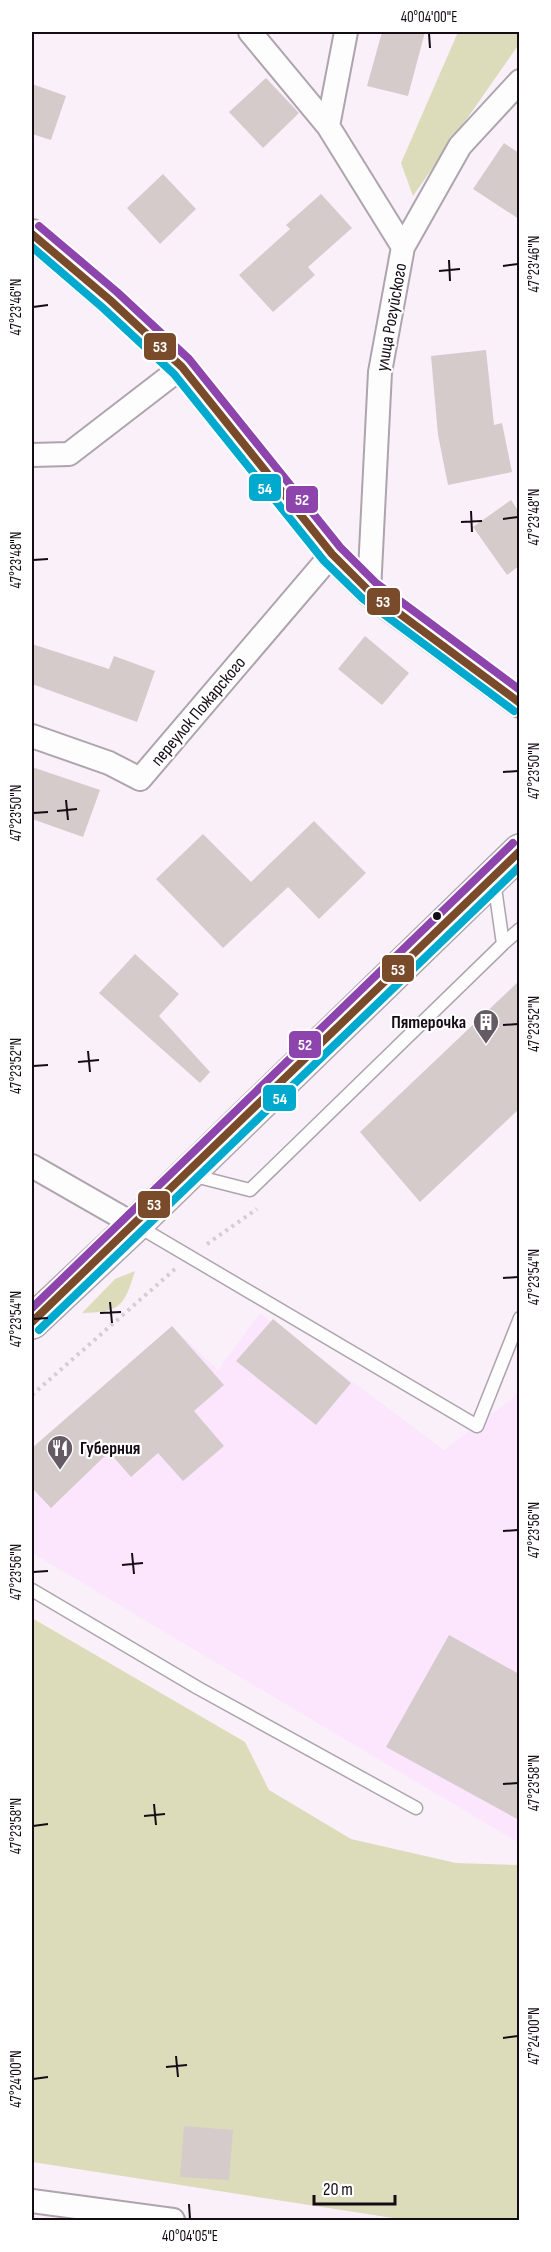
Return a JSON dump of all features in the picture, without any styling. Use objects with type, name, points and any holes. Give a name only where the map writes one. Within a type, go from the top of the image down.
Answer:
[{"type":"main road","points":[[32,1322],[188,1174],[519,851]]},
{"type":"street","points":[[250,32],[328,126],[403,247]]},
{"type":"street","points":[[328,126],[346,32]]},
{"type":"street","name":"улица Рогуйского","points":[[369,591],[380,372],[403,247],[460,146],[519,81]]},
{"type":"street","points":[[32,234],[110,300],[183,367],[332,554],[369,591],[519,703]]},
{"type":"street","points":[[32,454],[69,454],[183,367]]},
{"type":"street","name":"переулок Пожарского","points":[[32,736],[108,763],[140,779],[332,554]]},
{"type":"street","points":[[32,1166],[135,1224]]},
{"type":"street","points":[[32,2201],[173,2220]]},
{"type":"lane","points":[[493,876],[503,945]]},
{"type":"lane","points":[[188,1174],[250,1190],[519,929]]},
{"type":"lane","points":[[135,1224],[477,1426],[519,1318]]},
{"type":"lane","points":[[32,1590],[198,1688],[417,1808]]},
{"type":"shaded area","points":[[260,1313],[444,1450],[515,1396],[519,1388],[519,1843],[32,1553],[32,1448],[172,1326],[218,1370]]},
{"type":"green space","points":[[458,32],[519,32],[519,44],[413,196],[401,163]]},
{"type":"green space","points":[[135,1271],[127,1293],[119,1305],[105,1311],[82,1313],[115,1279]]},
{"type":"green space","points":[[32,1618],[245,1742],[269,1790],[351,1839],[456,1863],[519,1865],[519,2220],[406,2220],[32,2162]]},
{"type":"building","points":[[382,32],[425,32],[408,96],[367,86]]},
{"type":"building","points":[[266,78],[299,113],[263,148],[229,112]]},
{"type":"building","points":[[32,84],[66,96],[51,140],[32,134]]},
{"type":"building","points":[[504,143],[519,153],[519,219],[473,189]]},
{"type":"building","points":[[163,174],[196,209],[160,244],[127,208]]},
{"type":"building","points":[[321,194],[352,228],[308,267],[315,275],[273,312],[239,275],[290,229],[286,225]]},
{"type":"building","points":[[486,350],[494,425],[502,423],[512,472],[448,485],[438,435],[431,356]]},
{"type":"building","points":[[511,500],[519,512],[519,566],[507,575],[473,527]]},
{"type":"building","points":[[365,636],[409,673],[382,705],[338,669]]},
{"type":"building","points":[[32,644],[109,669],[114,656],[155,671],[137,722],[32,684]]},
{"type":"building","points":[[32,767],[100,790],[83,837],[32,819]]},
{"type":"building","points":[[314,821],[366,873],[319,919],[288,887],[223,948],[156,879],[203,834],[251,882]]},
{"type":"building","points":[[135,954],[179,994],[159,1016],[210,1072],[200,1083],[99,993]]},
{"type":"building","name":"Пятерочка","points":[[519,981],[519,1109],[420,1202],[360,1132]]},
{"type":"building","points":[[273,1319],[351,1383],[316,1425],[236,1361]]},
{"type":"building","points":[[172,1326],[224,1385],[194,1411],[224,1446],[183,1481],[158,1453],[131,1477],[109,1452],[51,1508],[32,1488],[32,1448]]},
{"type":"building","points":[[449,1635],[519,1674],[519,1820],[386,1747]]},
{"type":"building","points":[[184,2126],[233,2130],[229,2180],[180,2177]]},
{"type":"transit line","name":"52","points":[[39,226],[117,292],[189,359],[340,547],[376,583],[520,690]]},
{"type":"transit line","name":"53","points":[[32,234],[110,300],[182,367],[332,554],[369,591],[520,703]]},
{"type":"transit line","name":"54","points":[[32,247],[103,308],[174,374],[324,561],[362,598],[514,711]]},
{"type":"transit line","name":"52","points":[[32,1308],[513,843]]},
{"type":"transit line","name":"53","points":[[32,1322],[520,851]]},
{"type":"transit line","name":"54","points":[[39,1330],[520,866]]},
{"type":"place","name":"Пятерочка","points":[[486,1045]]},
{"type":"place","name":"Губерния","points":[[60,1471]]}]
